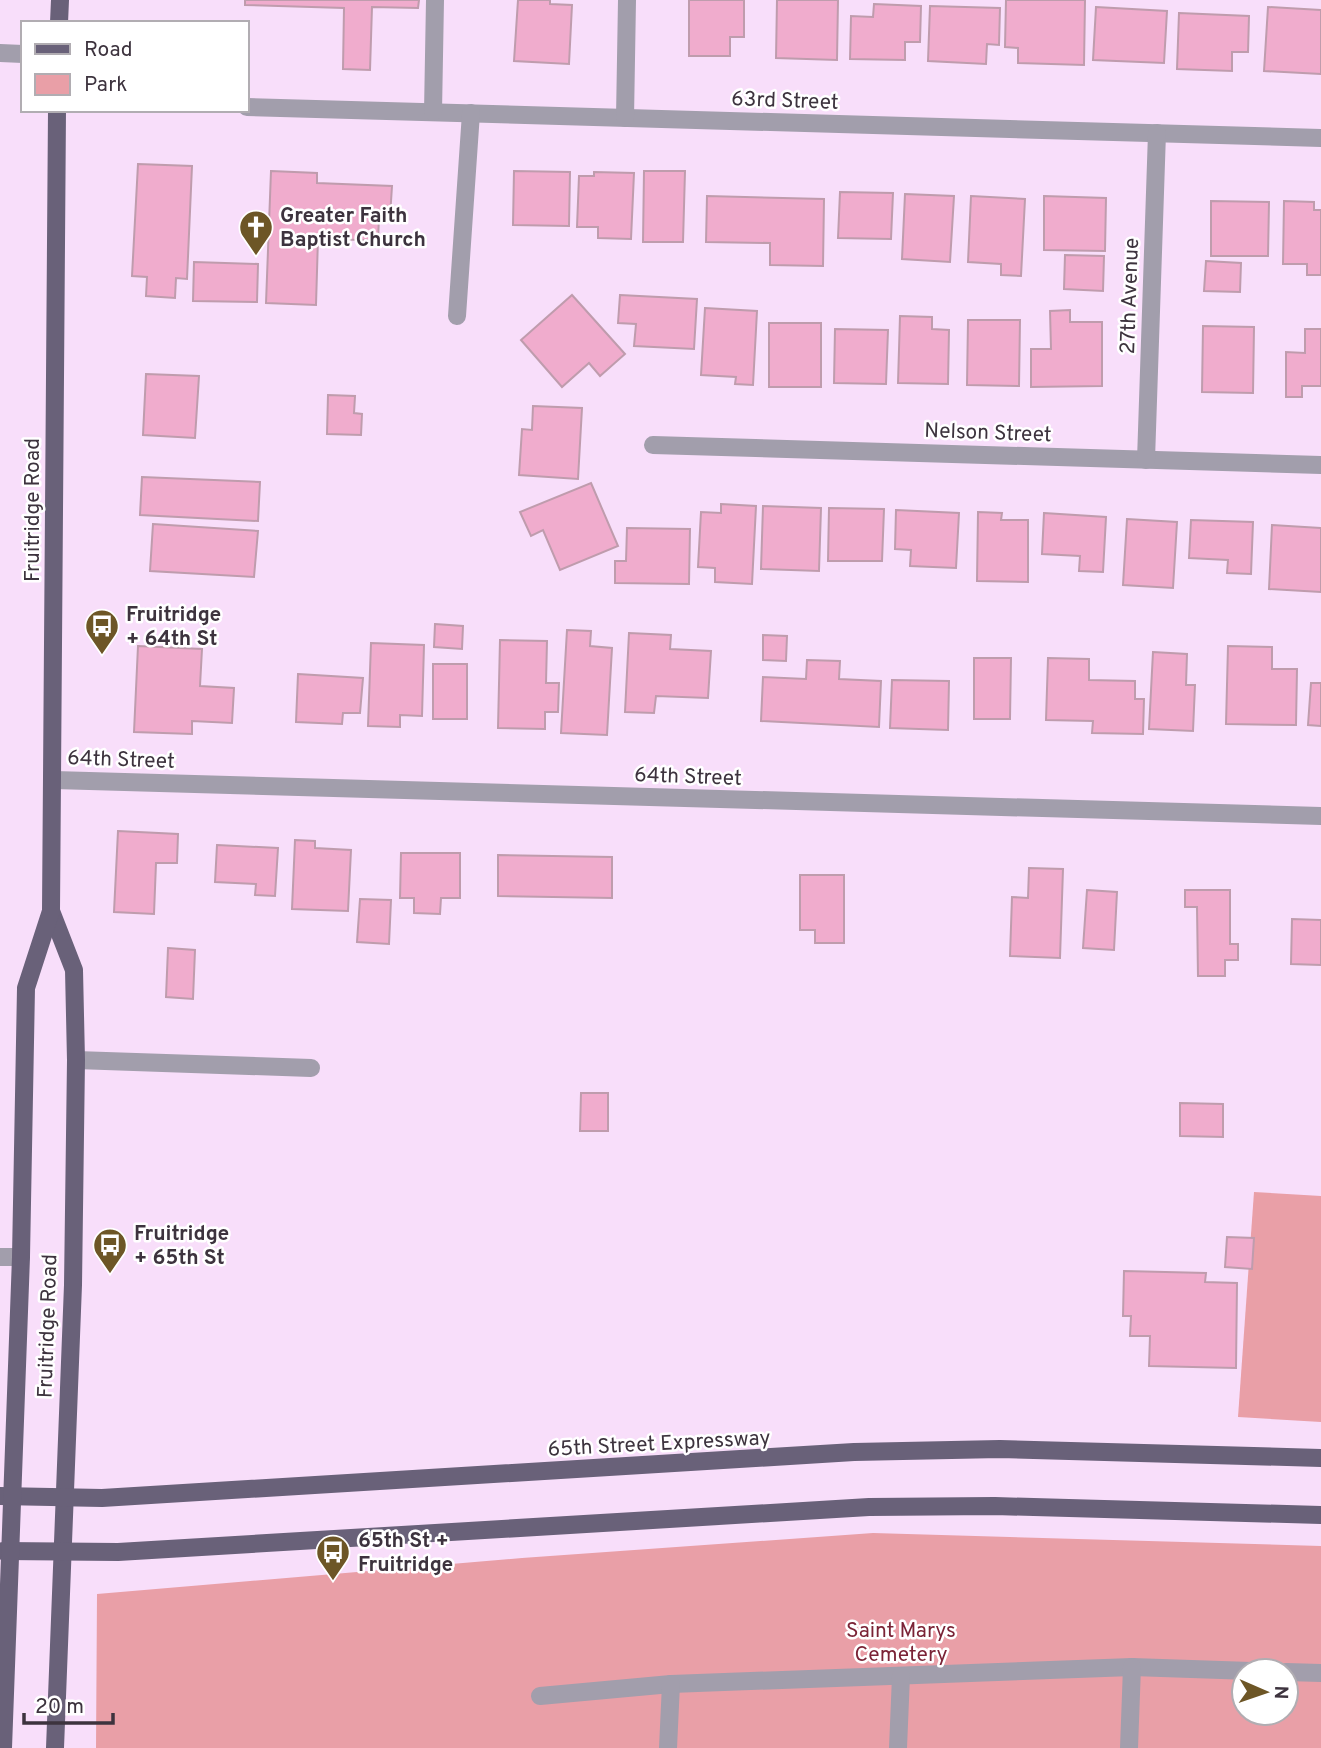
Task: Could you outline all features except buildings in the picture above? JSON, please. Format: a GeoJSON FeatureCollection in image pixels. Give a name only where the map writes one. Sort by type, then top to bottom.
{"type":"FeatureCollection","features":[{"type":"Feature","properties":{"kind":"main road"},"geometry":{"type":"LineString","coordinates":[[59,21],[60,0]]}},
{"type":"Feature","properties":{"kind":"main road","name":"Fruitridge Road"},"geometry":{"type":"LineString","coordinates":[[3,1748],[7,1496],[21,1257],[26,988],[51,911],[57,112]]}},
{"type":"Feature","properties":{"kind":"main road","name":"Fruitridge Road"},"geometry":{"type":"LineString","coordinates":[[51,911],[74,970],[76,1060],[73,1285],[55,1748]]}},
{"type":"Feature","properties":{"kind":"main road","name":"65th Street Expressway"},"geometry":{"type":"LineString","coordinates":[[7,1496],[219,1492],[854,1452],[1000,1449],[1321,1458]]}},
{"type":"Feature","properties":{"kind":"main road"},"geometry":{"type":"LineString","coordinates":[[6,1551],[118,1552],[869,1507],[995,1506],[1321,1515]]}},
{"type":"Feature","properties":{"kind":"street"},"geometry":{"type":"LineString","coordinates":[[433,112],[435,0]]}},
{"type":"Feature","properties":{"kind":"street"},"geometry":{"type":"LineString","coordinates":[[625,118],[626,0]]}},
{"type":"Feature","properties":{"kind":"street"},"geometry":{"type":"LineString","coordinates":[[0,53],[21,54]]}},
{"type":"Feature","properties":{"kind":"street","name":"63rd Street"},"geometry":{"type":"LineString","coordinates":[[248,107],[1321,138]]}},
{"type":"Feature","properties":{"kind":"street"},"geometry":{"type":"LineString","coordinates":[[457,316],[471,113]]}},
{"type":"Feature","properties":{"kind":"street","name":"27th Avenue"},"geometry":{"type":"LineString","coordinates":[[1146,460],[1157,133]]}},
{"type":"Feature","properties":{"kind":"street","name":"Nelson Street"},"geometry":{"type":"LineString","coordinates":[[653,445],[1321,465]]}},
{"type":"Feature","properties":{"kind":"street","name":"64th Street"},"geometry":{"type":"LineString","coordinates":[[54,780],[1321,816]]}},
{"type":"Feature","properties":{"kind":"street"},"geometry":{"type":"LineString","coordinates":[[76,1060],[311,1068]]}},
{"type":"Feature","properties":{"kind":"street"},"geometry":{"type":"LineString","coordinates":[[0,1256],[21,1257]]}},
{"type":"Feature","properties":{"kind":"street"},"geometry":{"type":"LineString","coordinates":[[1129,1748],[1132,1667]]}},
{"type":"Feature","properties":{"kind":"street"},"geometry":{"type":"LineString","coordinates":[[540,1696],[671,1684],[1132,1667],[1230,1670]]}},
{"type":"Feature","properties":{"kind":"street"},"geometry":{"type":"LineString","coordinates":[[1300,1673],[1321,1674]]}},
{"type":"Feature","properties":{"kind":"street"},"geometry":{"type":"LineString","coordinates":[[898,1748],[901,1676]]}},
{"type":"Feature","properties":{"kind":"street"},"geometry":{"type":"LineString","coordinates":[[668,1748],[671,1684]]}},
{"type":"Feature","properties":{"kind":"green space"},"geometry":{"type":"Polygon","coordinates":[[[1254,1192],[1321,1196],[1321,1422],[1238,1417],[1254,1192]]]}},
{"type":"Feature","properties":{"kind":"green space","name":"Saint Marys Cemetery"},"geometry":{"type":"Polygon","coordinates":[[[873,1533],[1321,1546],[1321,1748],[96,1748],[97,1594],[522,1558],[873,1533]]]}},
{"type":"Feature","properties":{"kind":"place","name":"Greater Faith Baptist Church"},"geometry":{"type":"Point","coordinates":[256,257]}},
{"type":"Feature","properties":{"kind":"place","name":"Fruitridge + 64th St"},"geometry":{"type":"Point","coordinates":[102,656]}},
{"type":"Feature","properties":{"kind":"place","name":"Fruitridge + 65th St"},"geometry":{"type":"Point","coordinates":[110,1275]}},
{"type":"Feature","properties":{"kind":"place","name":"65th St + Fruitridge"},"geometry":{"type":"Point","coordinates":[333,1582]}}]}
